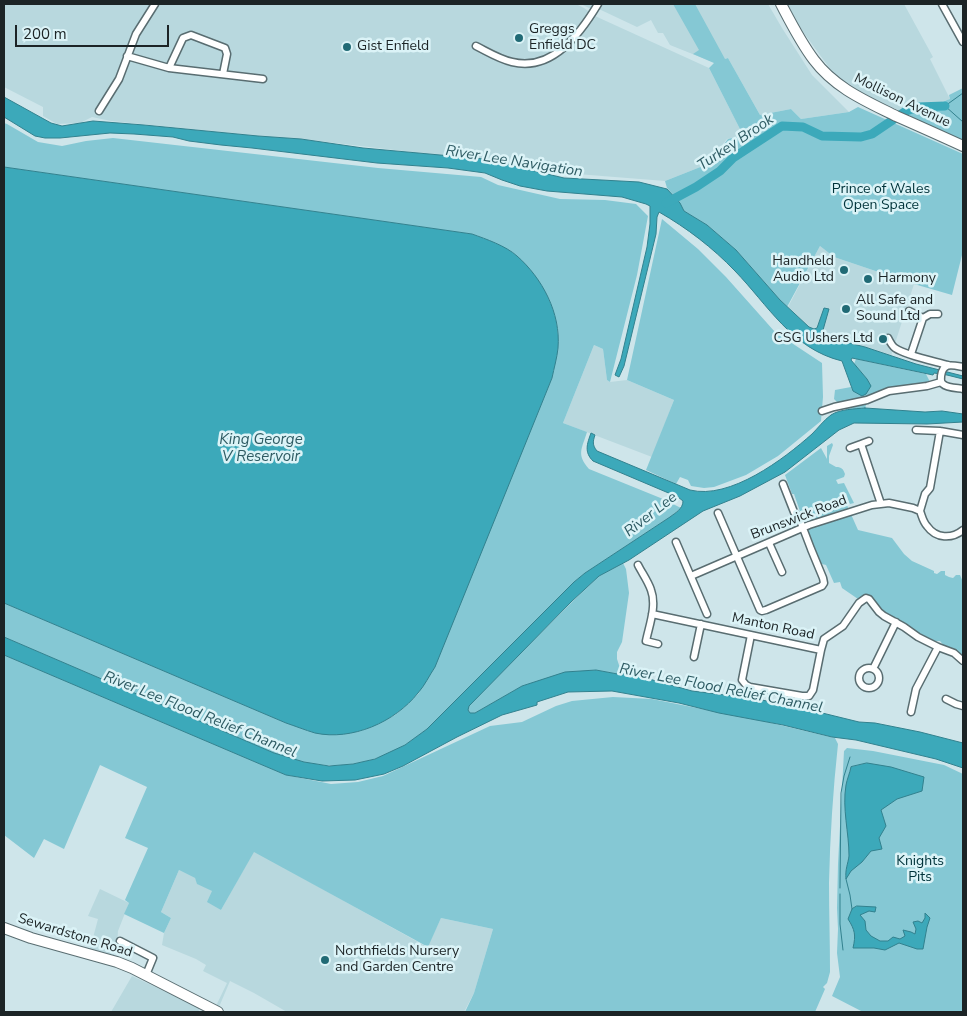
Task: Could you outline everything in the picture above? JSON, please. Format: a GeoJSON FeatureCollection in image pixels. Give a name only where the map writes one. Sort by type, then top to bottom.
{"type":"FeatureCollection","features":[{"type":"Feature","properties":{"kind":"main road","name":"Mollison Avenue"},"geometry":{"type":"LineString","coordinates":[[781,4],[809,52],[822,70],[850,93],[963,146]]}},
{"type":"Feature","properties":{"kind":"main road","name":"Sewardstone Road"},"geometry":{"type":"LineString","coordinates":[[4,928],[117,962],[218,1012]]}},
{"type":"Feature","properties":{"kind":"street"},"geometry":{"type":"LineString","coordinates":[[99,111],[118,79],[136,34],[155,4]]}},
{"type":"Feature","properties":{"kind":"street"},"geometry":{"type":"LineString","coordinates":[[476,46],[511,62],[528,63],[540,61],[564,48],[598,4]]}},
{"type":"Feature","properties":{"kind":"street"},"geometry":{"type":"LineString","coordinates":[[942,4],[963,42]]}},
{"type":"Feature","properties":{"kind":"street"},"geometry":{"type":"LineString","coordinates":[[169,68],[183,38],[191,35],[225,48],[227,54],[223,74]]}},
{"type":"Feature","properties":{"kind":"street"},"geometry":{"type":"LineString","coordinates":[[127,56],[169,68],[263,79]]}},
{"type":"Feature","properties":{"kind":"street"},"geometry":{"type":"LineString","coordinates":[[909,311],[923,318]]}},
{"type":"Feature","properties":{"kind":"street"},"geometry":{"type":"LineString","coordinates":[[911,354],[923,318],[930,314],[938,314]]}},
{"type":"Feature","properties":{"kind":"street"},"geometry":{"type":"LineString","coordinates":[[888,338],[894,347],[915,356],[943,373]]}},
{"type":"Feature","properties":{"kind":"street"},"geometry":{"type":"LineString","coordinates":[[822,411],[867,400],[889,391],[927,386],[943,373],[963,367]]}},
{"type":"Feature","properties":{"kind":"street"},"geometry":{"type":"LineString","coordinates":[[943,373],[944,385],[963,389]]}},
{"type":"Feature","properties":{"kind":"street"},"geometry":{"type":"LineString","coordinates":[[916,430],[940,431],[963,435]]}},
{"type":"Feature","properties":{"kind":"street"},"geometry":{"type":"LineString","coordinates":[[940,431],[930,488],[925,494],[920,511],[926,526],[937,535],[952,536],[963,530]]}},
{"type":"Feature","properties":{"kind":"street"},"geometry":{"type":"LineString","coordinates":[[850,448],[869,441]]}},
{"type":"Feature","properties":{"kind":"street"},"geometry":{"type":"LineString","coordinates":[[861,444],[881,504]]}},
{"type":"Feature","properties":{"kind":"street"},"geometry":{"type":"LineString","coordinates":[[718,513],[760,610],[775,606],[822,586],[824,583],[823,578],[783,484]]}},
{"type":"Feature","properties":{"kind":"street","name":"Brunswick Road"},"geometry":{"type":"LineString","coordinates":[[691,576],[803,528],[857,509],[889,503],[920,511]]}},
{"type":"Feature","properties":{"kind":"street"},"geometry":{"type":"LineString","coordinates":[[676,542],[707,614]]}},
{"type":"Feature","properties":{"kind":"street"},"geometry":{"type":"LineString","coordinates":[[769,543],[782,572]]}},
{"type":"Feature","properties":{"kind":"street"},"geometry":{"type":"LineString","coordinates":[[638,565],[651,590],[653,599],[646,641],[658,644]]}},
{"type":"Feature","properties":{"kind":"street","name":"Manton Road"},"geometry":{"type":"LineString","coordinates":[[652,614],[821,650],[824,639],[843,626],[859,603],[866,598],[872,602],[879,612],[904,626],[918,637],[954,653],[963,661]]}},
{"type":"Feature","properties":{"kind":"street"},"geometry":{"type":"LineString","coordinates":[[873,669],[896,622]]}},
{"type":"Feature","properties":{"kind":"street"},"geometry":{"type":"LineString","coordinates":[[694,657],[701,624]]}},
{"type":"Feature","properties":{"kind":"street"},"geometry":{"type":"LineString","coordinates":[[751,635],[742,680],[750,687],[809,696],[813,690],[821,650]]}},
{"type":"Feature","properties":{"kind":"street"},"geometry":{"type":"LineString","coordinates":[[911,712],[916,689],[938,647]]}},
{"type":"Feature","properties":{"kind":"street"},"geometry":{"type":"LineString","coordinates":[[864,669],[873,669],[878,673],[878,682],[874,687],[863,690],[859,680],[860,674],[864,669]]}},
{"type":"Feature","properties":{"kind":"street"},"geometry":{"type":"LineString","coordinates":[[946,699],[963,706]]}},
{"type":"Feature","properties":{"kind":"street"},"geometry":{"type":"LineString","coordinates":[[120,941],[154,958],[146,975]]}},
{"type":"Feature","properties":{"kind":"shaded area"},"geometry":{"type":"Polygon","coordinates":[[[4,4],[576,4],[595,16],[709,68],[743,135],[727,139],[708,164],[665,181],[552,172],[403,151],[301,139],[111,121],[92,117],[80,123],[57,124],[43,116],[43,107],[4,87],[4,4]]]}},
{"type":"Feature","properties":{"kind":"shaded area"},"geometry":{"type":"Polygon","coordinates":[[[581,4],[768,4],[812,75],[849,112],[801,119],[791,109],[760,115],[728,58],[715,63],[670,45],[663,33],[658,33],[651,20],[637,27],[601,10],[591,9],[581,4]]]}},
{"type":"Feature","properties":{"kind":"shaded area"},"geometry":{"type":"Polygon","coordinates":[[[784,4],[904,4],[933,57],[930,59],[950,99],[939,103],[907,107],[900,111],[864,95],[836,77],[784,4]]]}},
{"type":"Feature","properties":{"kind":"shaded area"},"geometry":{"type":"Polygon","coordinates":[[[820,246],[834,257],[914,284],[891,356],[825,337],[809,327],[788,307],[820,246]]]}},
{"type":"Feature","properties":{"kind":"shaded area"},"geometry":{"type":"Polygon","coordinates":[[[594,345],[603,349],[607,380],[610,382],[627,380],[674,400],[652,457],[563,423],[594,345]]]}},
{"type":"Feature","properties":{"kind":"shaded area"},"geometry":{"type":"Polygon","coordinates":[[[254,851],[427,947],[441,918],[493,929],[474,993],[464,1012],[287,1012],[230,981],[219,1007],[216,1006],[227,983],[203,971],[206,965],[196,959],[162,945],[164,933],[171,918],[161,912],[179,870],[195,878],[198,884],[213,891],[221,910],[254,851]]]}},
{"type":"Feature","properties":{"kind":"shaded area"},"geometry":{"type":"Polygon","coordinates":[[[100,889],[129,903],[118,931],[114,955],[90,949],[98,919],[88,916],[100,889]]]}},
{"type":"Feature","properties":{"kind":"shaded area"},"geometry":{"type":"Polygon","coordinates":[[[132,976],[200,1008],[198,1012],[111,1012],[132,976]]]}},
{"type":"Feature","properties":{"kind":"green space","name":"Prince of Wales Open Space"},"geometry":{"type":"Polygon","coordinates":[[[673,4],[695,4],[725,59],[728,58],[760,115],[791,109],[801,119],[849,112],[858,107],[963,154],[963,244],[952,295],[834,257],[820,246],[787,307],[736,250],[707,225],[684,211],[680,203],[667,188],[665,181],[708,164],[728,139],[743,135],[709,68],[714,63],[693,54],[699,50],[673,4]]]}},
{"type":"Feature","properties":{"kind":"green space"},"geometry":{"type":"Polygon","coordinates":[[[963,88],[963,142],[900,111],[914,106],[939,104],[950,99],[949,95],[963,88]]]}},
{"type":"Feature","properties":{"kind":"green space"},"geometry":{"type":"Polygon","coordinates":[[[4,123],[38,142],[62,146],[113,138],[378,168],[481,177],[498,185],[560,199],[605,200],[636,204],[648,216],[637,275],[610,382],[607,380],[603,349],[594,345],[563,423],[587,432],[581,455],[589,469],[681,508],[574,582],[427,729],[393,751],[356,763],[343,765],[317,764],[274,753],[4,637],[4,603],[286,723],[316,733],[361,731],[395,715],[419,693],[552,378],[558,347],[558,330],[549,299],[516,255],[483,238],[472,234],[4,167],[4,123]]]}},
{"type":"Feature","properties":{"kind":"green space"},"geometry":{"type":"Polygon","coordinates":[[[662,219],[698,249],[726,277],[775,332],[822,363],[823,397],[821,421],[778,456],[746,475],[714,487],[691,486],[688,480],[680,477],[676,484],[646,470],[674,400],[627,380],[662,219]]]}},
{"type":"Feature","properties":{"kind":"green space"},"geometry":{"type":"Polygon","coordinates":[[[856,359],[926,374],[930,382],[869,397],[865,408],[845,411],[847,404],[838,403],[834,399],[835,390],[851,387],[853,391],[867,379],[854,364],[856,359]]]}},
{"type":"Feature","properties":{"kind":"green space"},"geometry":{"type":"Polygon","coordinates":[[[832,443],[829,463],[841,468],[845,474],[844,477],[836,480],[838,484],[844,483],[854,503],[850,504],[846,493],[842,494],[858,530],[892,538],[912,561],[934,571],[934,573],[937,574],[945,571],[945,575],[953,578],[956,575],[960,575],[963,582],[963,657],[955,650],[945,647],[940,641],[932,641],[918,634],[882,611],[866,596],[858,599],[842,588],[840,582],[834,583],[826,565],[818,563],[794,494],[792,494],[785,475],[821,448],[827,459],[827,446],[832,443]]]}},
{"type":"Feature","properties":{"kind":"green space"},"geometry":{"type":"Polygon","coordinates":[[[623,563],[626,569],[629,593],[622,642],[617,652],[617,659],[619,665],[624,670],[623,675],[596,670],[522,686],[475,713],[470,713],[468,706],[572,602],[599,576],[623,563]]]}},
{"type":"Feature","properties":{"kind":"green space"},"geometry":{"type":"Polygon","coordinates":[[[4,655],[286,775],[331,784],[358,782],[383,776],[490,726],[522,722],[556,706],[572,701],[613,697],[652,699],[835,738],[838,744],[829,865],[830,972],[827,983],[823,987],[825,989],[815,1012],[465,1012],[474,993],[493,929],[441,918],[428,947],[254,852],[221,910],[207,902],[212,891],[197,884],[195,878],[179,870],[161,912],[171,918],[164,933],[124,914],[129,903],[125,900],[148,848],[125,838],[147,787],[100,765],[64,849],[44,839],[34,858],[4,835],[4,655]]]}},
{"type":"Feature","properties":{"kind":"green space","name":"Knights Pits"},"geometry":{"type":"Polygon","coordinates":[[[847,748],[873,751],[944,765],[963,774],[963,1012],[863,1012],[832,996],[840,977],[837,953],[838,864],[844,751],[847,748]]]}},
{"type":"Feature","properties":{"kind":"water"},"geometry":{"type":"Polygon","coordinates":[[[4,97],[51,123],[62,126],[93,121],[301,139],[363,148],[484,159],[564,178],[639,182],[667,189],[680,203],[684,211],[707,225],[736,250],[780,300],[809,327],[817,328],[824,308],[829,309],[823,330],[825,337],[963,376],[963,379],[934,373],[933,375],[852,358],[851,360],[871,386],[866,394],[862,396],[853,391],[842,361],[824,355],[809,347],[795,336],[718,254],[690,232],[659,212],[656,234],[624,366],[619,377],[615,375],[621,359],[647,247],[650,206],[646,204],[622,197],[547,191],[520,186],[485,173],[221,145],[173,137],[110,133],[45,138],[35,136],[4,117],[4,97]]]}},
{"type":"Feature","properties":{"kind":"water","name":"King George V Reservoir"},"geometry":{"type":"Polygon","coordinates":[[[4,167],[472,234],[496,243],[512,252],[526,265],[542,286],[553,309],[558,335],[558,348],[552,378],[435,667],[418,693],[397,713],[385,721],[358,732],[329,735],[315,733],[286,723],[4,603],[4,167]]]}},
{"type":"Feature","properties":{"kind":"water"},"geometry":{"type":"Polygon","coordinates":[[[865,408],[925,412],[942,411],[963,414],[963,422],[927,424],[854,423],[839,430],[785,472],[740,496],[703,511],[629,560],[599,576],[469,706],[468,710],[470,713],[475,713],[522,686],[565,672],[596,670],[623,675],[624,670],[692,691],[757,699],[859,722],[875,723],[920,732],[963,743],[963,768],[936,759],[856,740],[832,737],[679,703],[612,691],[568,692],[537,702],[537,705],[502,715],[384,774],[355,780],[322,781],[286,775],[4,655],[4,637],[274,753],[304,762],[329,766],[353,764],[375,759],[405,745],[427,729],[574,582],[670,517],[682,506],[683,501],[678,497],[593,461],[587,451],[591,433],[595,435],[593,443],[597,451],[690,490],[706,491],[722,489],[756,475],[787,455],[831,415],[865,408]]]}},
{"type":"Feature","properties":{"kind":"water"},"geometry":{"type":"Polygon","coordinates":[[[867,763],[891,767],[924,777],[922,791],[897,799],[881,810],[886,826],[879,838],[882,849],[871,851],[851,871],[846,879],[849,847],[845,803],[846,785],[851,767],[867,763]]]}},
{"type":"Feature","properties":{"kind":"water"},"geometry":{"type":"Polygon","coordinates":[[[857,906],[876,907],[875,912],[869,911],[860,915],[865,921],[866,930],[871,936],[880,941],[888,941],[893,937],[900,939],[905,936],[903,930],[915,934],[916,929],[913,922],[918,921],[922,923],[925,913],[930,918],[923,949],[899,943],[885,950],[853,948],[854,933],[848,919],[852,909],[857,906]]]}},
{"type":"Feature","properties":{"kind":"waterway","name":"Turkey Brook"},"geometry":{"type":"LineString","coordinates":[[963,93],[945,106],[963,122]]}},
{"type":"Feature","properties":{"kind":"waterway","name":"Turkey Brook"},"geometry":{"type":"LineString","coordinates":[[666,203],[696,187],[720,171],[733,158],[782,126],[803,127],[822,136],[861,137],[872,134],[906,111],[918,107],[945,106]]}},
{"type":"Feature","properties":{"kind":"waterway"},"geometry":{"type":"LineString","coordinates":[[840,888],[841,793],[850,757]]}},
{"type":"Feature","properties":{"kind":"waterway"},"geometry":{"type":"LineString","coordinates":[[846,879],[852,909]]}},
{"type":"Feature","properties":{"kind":"waterway"},"geometry":{"type":"LineString","coordinates":[[840,894],[840,924],[843,950]]}},
{"type":"Feature","properties":{"kind":"place","name":"Greggs Enfield DC"},"geometry":{"type":"Point","coordinates":[519,38]}},
{"type":"Feature","properties":{"kind":"place","name":"Gist Enfield"},"geometry":{"type":"Point","coordinates":[347,47]}},
{"type":"Feature","properties":{"kind":"place","name":"Handheld Audio Ltd"},"geometry":{"type":"Point","coordinates":[844,270]}},
{"type":"Feature","properties":{"kind":"place","name":"Harmony"},"geometry":{"type":"Point","coordinates":[868,279]}},
{"type":"Feature","properties":{"kind":"place","name":"All Safe and Sound Ltd"},"geometry":{"type":"Point","coordinates":[846,309]}},
{"type":"Feature","properties":{"kind":"place","name":"CSG Ushers Ltd"},"geometry":{"type":"Point","coordinates":[883,339]}},
{"type":"Feature","properties":{"kind":"place","name":"Northfields Nursery and Garden Centre"},"geometry":{"type":"Point","coordinates":[325,960]}},
{"type":"Feature","properties":{"kind":"water label","name":"River Lee Navigation"},"geometry":{"type":"Point","coordinates":[514,162]}},
{"type":"Feature","properties":{"kind":"water label","name":"River Lee"},"geometry":{"type":"Point","coordinates":[651,515]}},
{"type":"Feature","properties":{"kind":"water label","name":"River Lee Flood Relief Channel"},"geometry":{"type":"Point","coordinates":[721,689]}},
{"type":"Feature","properties":{"kind":"water label","name":"River Lee Flood Relief Channel"},"geometry":{"type":"Point","coordinates":[200,715]}}]}
